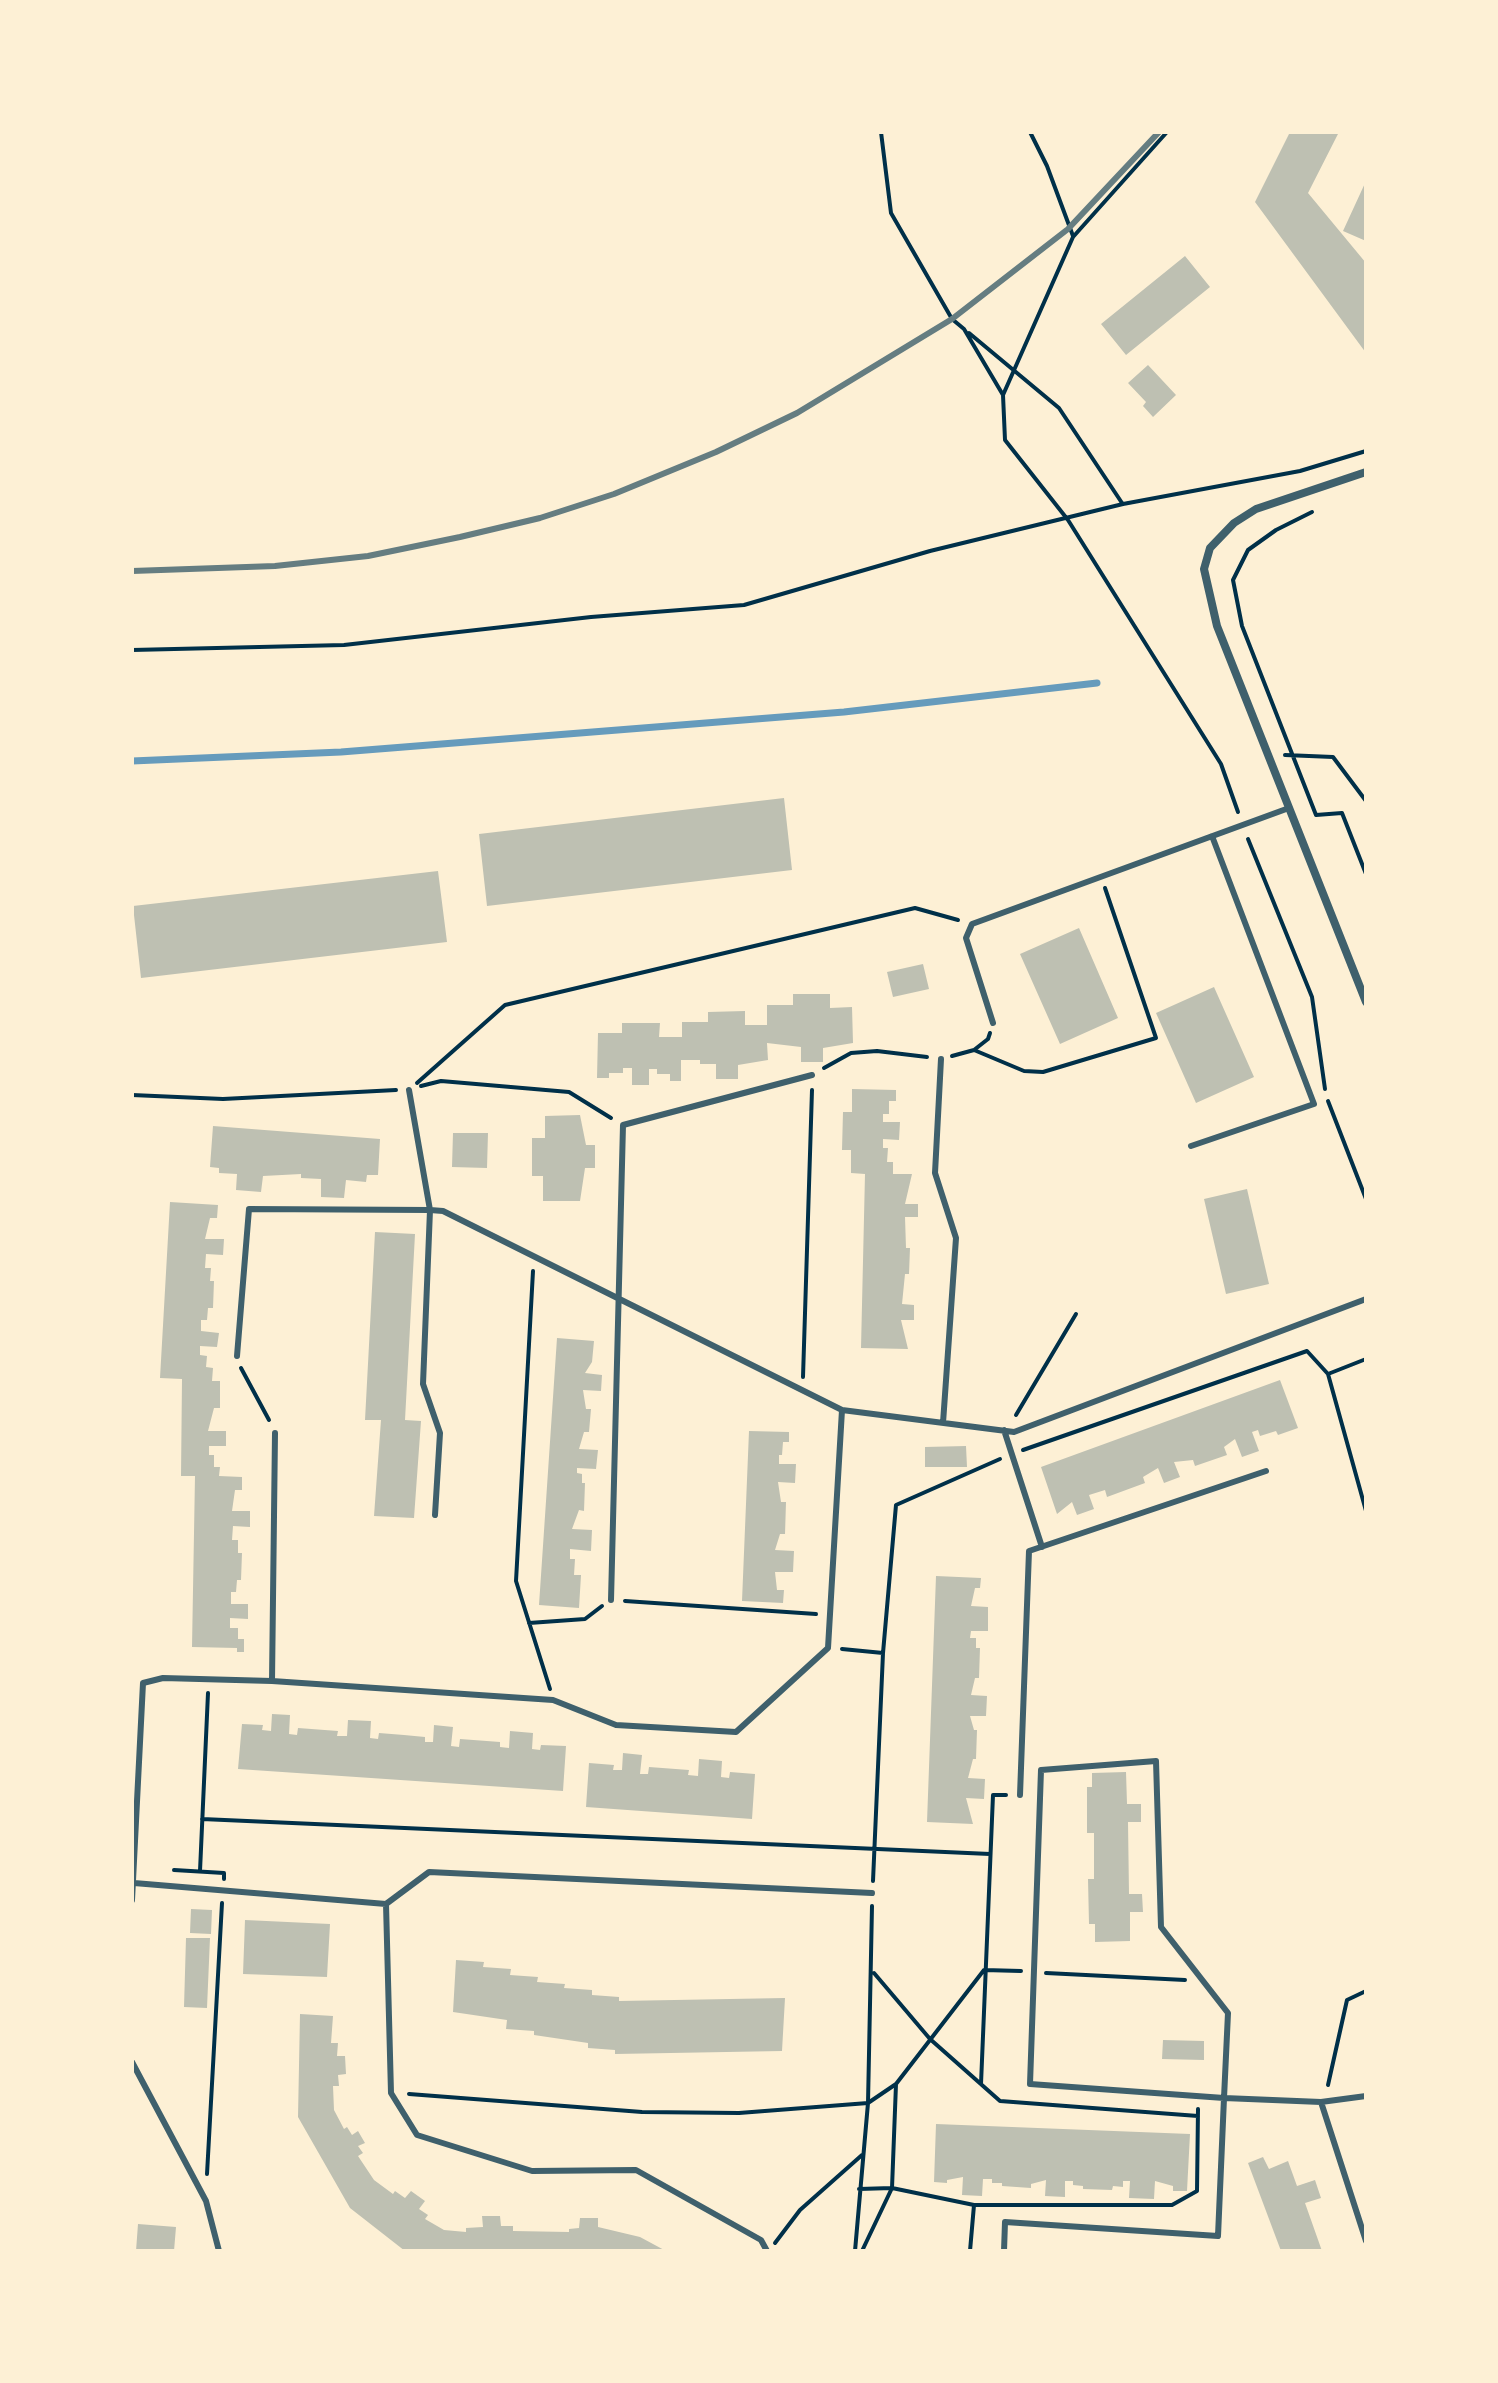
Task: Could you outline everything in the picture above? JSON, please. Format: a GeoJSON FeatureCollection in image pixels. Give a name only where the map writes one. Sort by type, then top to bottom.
{"type":"FeatureCollection","features":[{"type":"Feature","properties":{"kind":"street"},"geometry":{"type":"LineString","coordinates":[[1366,472],[1256,509],[1218,535],[1205,557],[1205,579],[1217,626],[1366,1002]]}},
{"type":"Feature","properties":{"kind":"lane"},"geometry":{"type":"LineString","coordinates":[[993,1023],[966,938],[972,924],[1289,808]]}},
{"type":"Feature","properties":{"kind":"lane"},"geometry":{"type":"LineString","coordinates":[[1191,1146],[1314,1104],[1212,836]]}},
{"type":"Feature","properties":{"kind":"lane"},"geometry":{"type":"LineString","coordinates":[[941,1059],[935,1173],[956,1238],[943,1423]]}},
{"type":"Feature","properties":{"kind":"lane"},"geometry":{"type":"LineString","coordinates":[[611,1600],[622,1300],[623,1125],[812,1075]]}},
{"type":"Feature","properties":{"kind":"lane"},"geometry":{"type":"LineString","coordinates":[[409,1090],[430,1210],[423,1384],[440,1433],[435,1515]]}},
{"type":"Feature","properties":{"kind":"lane"},"geometry":{"type":"LineString","coordinates":[[237,1359],[249,1209],[443,1211],[842,1410],[1014,1432],[1366,1299]]}},
{"type":"Feature","properties":{"kind":"lane"},"geometry":{"type":"LineString","coordinates":[[132,1900],[143,1683],[163,1678],[272,1681],[553,1700],[616,1725],[736,1732],[828,1648],[842,1410]]}},
{"type":"Feature","properties":{"kind":"lane"},"geometry":{"type":"LineString","coordinates":[[1004,1430],[1042,1547]]}},
{"type":"Feature","properties":{"kind":"lane"},"geometry":{"type":"LineString","coordinates":[[272,1681],[275,1433]]}},
{"type":"Feature","properties":{"kind":"lane"},"geometry":{"type":"LineString","coordinates":[[1020,1795],[1029,1551],[1266,1471]]}},
{"type":"Feature","properties":{"kind":"lane"},"geometry":{"type":"LineString","coordinates":[[1004,2251],[1005,2222],[1218,2236],[1224,2098],[1228,2013],[1161,1927],[1156,1761],[1041,1770],[1030,2084],[1224,2098],[1321,2102],[1366,2096]]}},
{"type":"Feature","properties":{"kind":"lane"},"geometry":{"type":"LineString","coordinates":[[134,1883],[386,1904],[429,1872],[872,1893]]}},
{"type":"Feature","properties":{"kind":"lane"},"geometry":{"type":"LineString","coordinates":[[386,1904],[391,2093],[417,2135],[532,2171],[636,2170],[761,2240],[768,2251]]}},
{"type":"Feature","properties":{"kind":"lane"},"geometry":{"type":"LineString","coordinates":[[132,2062],[206,2201],[219,2251]]}},
{"type":"Feature","properties":{"kind":"lane"},"geometry":{"type":"LineString","coordinates":[[1321,2102],[1366,2241]]}},
{"type":"Feature","properties":{"kind":"path"},"geometry":{"type":"LineString","coordinates":[[881,132],[891,213],[952,319],[1059,408],[1123,504]]}},
{"type":"Feature","properties":{"kind":"path"},"geometry":{"type":"LineString","coordinates":[[1030,132],[1047,166],[1073,237]]}},
{"type":"Feature","properties":{"kind":"path"},"geometry":{"type":"LineString","coordinates":[[1003,395],[1073,237],[1167,132]]}},
{"type":"Feature","properties":{"kind":"path"},"geometry":{"type":"LineString","coordinates":[[964,329],[1003,395],[1005,440],[1068,520],[1221,764],[1312,997],[1326,1095],[1366,1199]]}},
{"type":"Feature","properties":{"kind":"path"},"geometry":{"type":"LineString","coordinates":[[132,650],[344,645],[591,617],[744,605],[930,551],[1068,520],[1123,504],[1300,471],[1366,451]]}},
{"type":"Feature","properties":{"kind":"path"},"geometry":{"type":"LineString","coordinates":[[1312,512],[1276,530],[1248,550],[1233,580],[1242,626],[1316,815],[1342,813],[1366,874]]}},
{"type":"Feature","properties":{"kind":"path"},"geometry":{"type":"LineString","coordinates":[[1271,759],[1293,753],[1333,757],[1366,801]]}},
{"type":"Feature","properties":{"kind":"path"},"geometry":{"type":"LineString","coordinates":[[974,1050],[1024,1071],[1043,1072],[1156,1038],[1101,876]]}},
{"type":"Feature","properties":{"kind":"path"},"geometry":{"type":"LineString","coordinates":[[409,1090],[505,1005],[915,908],[972,924]]}},
{"type":"Feature","properties":{"kind":"path"},"geometry":{"type":"LineString","coordinates":[[803,1391],[812,1075],[851,1053],[877,1051],[941,1059],[974,1050],[988,1039],[993,1023]]}},
{"type":"Feature","properties":{"kind":"path"},"geometry":{"type":"LineString","coordinates":[[132,1095],[223,1099],[409,1090],[441,1081],[569,1092],[623,1125]]}},
{"type":"Feature","properties":{"kind":"path"},"geometry":{"type":"LineString","coordinates":[[534,1256],[516,1581],[553,1700]]}},
{"type":"Feature","properties":{"kind":"path"},"geometry":{"type":"LineString","coordinates":[[1004,1430],[1027,1399],[1076,1314]]}},
{"type":"Feature","properties":{"kind":"path"},"geometry":{"type":"LineString","coordinates":[[855,2251],[868,2103],[872,1893],[883,1653],[896,1505],[1012,1455],[1307,1351],[1328,1374],[1366,1511]]}},
{"type":"Feature","properties":{"kind":"path"},"geometry":{"type":"LineString","coordinates":[[237,1359],[275,1433]]}},
{"type":"Feature","properties":{"kind":"path"},"geometry":{"type":"LineString","coordinates":[[1328,1374],[1366,1359]]}},
{"type":"Feature","properties":{"kind":"path"},"geometry":{"type":"LineString","coordinates":[[529,1623],[585,1619],[611,1600],[830,1615]]}},
{"type":"Feature","properties":{"kind":"path"},"geometry":{"type":"LineString","coordinates":[[828,1648],[883,1653]]}},
{"type":"Feature","properties":{"kind":"path"},"geometry":{"type":"LineString","coordinates":[[200,1871],[209,1679]]}},
{"type":"Feature","properties":{"kind":"path"},"geometry":{"type":"LineString","coordinates":[[981,2084],[993,1795],[1020,1795]]}},
{"type":"Feature","properties":{"kind":"path"},"geometry":{"type":"LineString","coordinates":[[202,1819],[990,1854]]}},
{"type":"Feature","properties":{"kind":"path"},"geometry":{"type":"LineString","coordinates":[[135,1868],[224,1873],[206,2201]]}},
{"type":"Feature","properties":{"kind":"path"},"geometry":{"type":"LineString","coordinates":[[984,1970],[1204,1981]]}},
{"type":"Feature","properties":{"kind":"path"},"geometry":{"type":"LineString","coordinates":[[391,2093],[642,2112],[739,2113],[868,2103],[896,2084],[984,1970]]}},
{"type":"Feature","properties":{"kind":"path"},"geometry":{"type":"LineString","coordinates":[[1328,2085],[1347,2000],[1366,1991]]}},
{"type":"Feature","properties":{"kind":"path"},"geometry":{"type":"LineString","coordinates":[[862,2251],[892,2188],[896,2084]]}},
{"type":"Feature","properties":{"kind":"path"},"geometry":{"type":"LineString","coordinates":[[1313,2086],[1344,2084]]}},
{"type":"Feature","properties":{"kind":"path"},"geometry":{"type":"LineString","coordinates":[[859,2189],[892,2188],[974,2205],[1172,2205],[1197,2191],[1198,2095]]}},
{"type":"Feature","properties":{"kind":"path"},"geometry":{"type":"LineString","coordinates":[[768,2251],[800,2210],[862,2155]]}},
{"type":"Feature","properties":{"kind":"path"},"geometry":{"type":"LineString","coordinates":[[970,2251],[974,2205]]}},
{"type":"Feature","properties":{"kind":"building"},"geometry":{"type":"Polygon","coordinates":[[[1290,132],[1339,132],[1308,193],[1366,263],[1366,353],[1255,202],[1290,132]]]}},
{"type":"Feature","properties":{"kind":"building"},"geometry":{"type":"Polygon","coordinates":[[[1366,181],[1366,241],[1343,231],[1366,181]]]}},
{"type":"Feature","properties":{"kind":"building"},"geometry":{"type":"Polygon","coordinates":[[[1185,256],[1210,287],[1126,355],[1101,324],[1185,256]]]}},
{"type":"Feature","properties":{"kind":"building"},"geometry":{"type":"Polygon","coordinates":[[[1148,365],[1176,395],[1153,417],[1143,406],[1146,402],[1128,383],[1148,365]]]}},
{"type":"Feature","properties":{"kind":"building"},"geometry":{"type":"Polygon","coordinates":[[[784,798],[792,870],[487,906],[479,834],[784,798]]]}},
{"type":"Feature","properties":{"kind":"building"},"geometry":{"type":"Polygon","coordinates":[[[438,871],[447,942],[141,978],[133,906],[438,871]]]}},
{"type":"Feature","properties":{"kind":"building"},"geometry":{"type":"Polygon","coordinates":[[[1079,928],[1118,1018],[1060,1044],[1020,954],[1079,928]]]}},
{"type":"Feature","properties":{"kind":"building"},"geometry":{"type":"Polygon","coordinates":[[[923,964],[929,989],[893,997],[887,972],[923,964]]]}},
{"type":"Feature","properties":{"kind":"building"},"geometry":{"type":"Polygon","coordinates":[[[1214,987],[1254,1077],[1196,1103],[1156,1013],[1214,987]]]}},
{"type":"Feature","properties":{"kind":"building"},"geometry":{"type":"Polygon","coordinates":[[[793,994],[830,994],[830,1008],[852,1007],[853,1043],[823,1048],[823,1062],[801,1062],[801,1047],[767,1043],[768,1060],[738,1065],[738,1079],[716,1079],[716,1064],[700,1064],[700,1060],[681,1060],[681,1081],[670,1081],[670,1074],[657,1074],[657,1069],[649,1069],[649,1085],[632,1085],[632,1068],[623,1068],[623,1073],[609,1073],[609,1078],[597,1078],[598,1033],[622,1033],[622,1023],[660,1023],[659,1037],[682,1037],[682,1022],[708,1022],[708,1012],[745,1011],[745,1025],[767,1025],[767,1005],[793,1005],[793,994]]]}},
{"type":"Feature","properties":{"kind":"building"},"geometry":{"type":"Polygon","coordinates":[[[852,1089],[896,1090],[896,1101],[889,1101],[889,1114],[883,1114],[883,1122],[900,1122],[899,1140],[883,1139],[883,1148],[888,1148],[887,1162],[893,1162],[893,1174],[912,1174],[905,1204],[918,1204],[918,1217],[905,1217],[906,1248],[910,1248],[909,1274],[905,1274],[902,1304],[914,1305],[914,1320],[901,1320],[908,1349],[861,1348],[865,1174],[851,1173],[851,1150],[842,1150],[843,1112],[852,1112],[852,1089]]]}},
{"type":"Feature","properties":{"kind":"building"},"geometry":{"type":"Polygon","coordinates":[[[580,1115],[586,1145],[595,1145],[595,1168],[585,1168],[580,1201],[543,1201],[543,1176],[532,1176],[532,1138],[545,1138],[545,1116],[580,1115]]]}},
{"type":"Feature","properties":{"kind":"building"},"geometry":{"type":"Polygon","coordinates":[[[213,1126],[380,1139],[378,1175],[367,1175],[366,1182],[346,1180],[344,1198],[321,1197],[321,1179],[301,1178],[301,1174],[263,1176],[261,1192],[236,1190],[237,1174],[219,1173],[219,1168],[210,1167],[213,1126]]]}},
{"type":"Feature","properties":{"kind":"building"},"geometry":{"type":"Polygon","coordinates":[[[453,1133],[488,1133],[487,1168],[452,1167],[453,1133]]]}},
{"type":"Feature","properties":{"kind":"building"},"geometry":{"type":"Polygon","coordinates":[[[1247,1189],[1269,1284],[1226,1294],[1204,1199],[1247,1189]]]}},
{"type":"Feature","properties":{"kind":"building"},"geometry":{"type":"Polygon","coordinates":[[[170,1202],[218,1205],[217,1218],[210,1218],[205,1239],[224,1239],[223,1255],[206,1254],[205,1268],[211,1268],[210,1281],[214,1281],[213,1308],[208,1308],[207,1320],[201,1320],[201,1331],[219,1333],[217,1347],[200,1346],[200,1355],[207,1356],[206,1367],[213,1368],[212,1381],[220,1381],[220,1408],[214,1408],[208,1431],[226,1431],[226,1446],[209,1446],[209,1455],[214,1455],[214,1467],[220,1467],[219,1476],[242,1477],[242,1490],[235,1490],[232,1511],[250,1511],[250,1527],[233,1526],[232,1540],[238,1540],[238,1553],[242,1553],[241,1580],[237,1580],[236,1592],[231,1592],[231,1604],[248,1604],[248,1619],[230,1618],[230,1628],[238,1628],[238,1639],[244,1639],[244,1652],[237,1652],[237,1648],[192,1647],[195,1476],[181,1476],[182,1379],[160,1378],[170,1202]]]}},
{"type":"Feature","properties":{"kind":"building"},"geometry":{"type":"Polygon","coordinates":[[[375,1232],[415,1234],[405,1420],[421,1421],[414,1518],[374,1516],[381,1420],[365,1420],[375,1232]]]}},
{"type":"Feature","properties":{"kind":"building"},"geometry":{"type":"Polygon","coordinates":[[[557,1338],[594,1341],[592,1362],[585,1373],[602,1375],[601,1391],[583,1390],[586,1409],[591,1409],[589,1432],[584,1432],[579,1449],[598,1450],[596,1469],[577,1468],[577,1473],[582,1474],[582,1483],[585,1483],[584,1511],[579,1510],[572,1529],[592,1530],[591,1551],[570,1549],[570,1559],[575,1559],[574,1575],[581,1575],[579,1608],[539,1605],[557,1338]]]}},
{"type":"Feature","properties":{"kind":"building"},"geometry":{"type":"Polygon","coordinates":[[[1280,1380],[1298,1428],[1278,1435],[1276,1431],[1260,1436],[1258,1430],[1252,1432],[1259,1451],[1242,1457],[1235,1439],[1224,1447],[1227,1455],[1195,1466],[1193,1460],[1174,1462],[1180,1477],[1164,1483],[1158,1468],[1143,1477],[1145,1483],[1107,1497],[1105,1490],[1089,1495],[1094,1509],[1077,1515],[1072,1502],[1057,1514],[1041,1467],[1280,1380]]]}},
{"type":"Feature","properties":{"kind":"building"},"geometry":{"type":"Polygon","coordinates":[[[749,1431],[789,1432],[789,1442],[783,1442],[779,1464],[796,1464],[795,1483],[778,1482],[781,1502],[786,1502],[785,1534],[780,1534],[775,1550],[794,1551],[793,1572],[775,1572],[777,1590],[784,1590],[783,1603],[742,1601],[749,1431]]]}},
{"type":"Feature","properties":{"kind":"building"},"geometry":{"type":"Polygon","coordinates":[[[966,1446],[967,1467],[925,1467],[925,1447],[966,1446]]]}},
{"type":"Feature","properties":{"kind":"building"},"geometry":{"type":"Polygon","coordinates":[[[936,1576],[981,1578],[980,1588],[975,1588],[971,1606],[988,1607],[988,1631],[971,1631],[970,1638],[976,1638],[976,1648],[980,1648],[979,1678],[975,1678],[971,1695],[987,1696],[986,1716],[970,1716],[974,1730],[977,1730],[976,1759],[973,1759],[968,1778],[985,1779],[984,1799],[966,1798],[973,1824],[927,1822],[936,1576]]]}},
{"type":"Feature","properties":{"kind":"building"},"geometry":{"type":"Polygon","coordinates":[[[272,1714],[290,1715],[289,1734],[297,1735],[298,1728],[338,1731],[337,1736],[347,1736],[348,1720],[371,1721],[370,1738],[378,1739],[379,1733],[425,1737],[425,1742],[433,1742],[434,1725],[453,1727],[451,1746],[459,1747],[460,1739],[500,1742],[500,1747],[509,1748],[510,1731],[533,1733],[532,1749],[540,1750],[541,1745],[566,1746],[563,1791],[238,1769],[242,1724],[263,1725],[262,1730],[271,1731],[272,1714]]]}},
{"type":"Feature","properties":{"kind":"building"},"geometry":{"type":"Polygon","coordinates":[[[623,1753],[642,1755],[640,1774],[648,1774],[649,1767],[689,1770],[688,1775],[698,1776],[699,1759],[722,1761],[721,1777],[729,1778],[730,1772],[755,1774],[752,1819],[586,1807],[589,1763],[614,1765],[613,1770],[622,1770],[623,1753]]]}},
{"type":"Feature","properties":{"kind":"building"},"geometry":{"type":"Polygon","coordinates":[[[1126,1772],[1127,1804],[1141,1804],[1141,1822],[1128,1822],[1129,1894],[1142,1894],[1143,1912],[1130,1912],[1130,1941],[1095,1942],[1095,1924],[1089,1924],[1088,1879],[1094,1879],[1094,1833],[1087,1833],[1087,1787],[1092,1787],[1092,1773],[1126,1772]]]}},
{"type":"Feature","properties":{"kind":"building"},"geometry":{"type":"Polygon","coordinates":[[[191,1909],[212,1910],[211,1934],[190,1933],[191,1909]]]}},
{"type":"Feature","properties":{"kind":"building"},"geometry":{"type":"Polygon","coordinates":[[[245,1920],[330,1924],[327,1977],[243,1974],[245,1920]]]}},
{"type":"Feature","properties":{"kind":"building"},"geometry":{"type":"Polygon","coordinates":[[[186,1938],[210,1938],[207,2008],[184,2007],[186,1938]]]}},
{"type":"Feature","properties":{"kind":"building"},"geometry":{"type":"Polygon","coordinates":[[[456,1960],[484,1962],[483,1967],[511,1969],[510,1975],[538,1977],[537,1982],[592,1990],[592,1995],[619,1997],[619,2001],[785,1998],[782,2051],[615,2054],[615,2050],[588,2048],[588,2043],[534,2035],[534,2031],[506,2029],[507,2020],[453,2012],[456,1960]]]}},
{"type":"Feature","properties":{"kind":"building"},"geometry":{"type":"Polygon","coordinates":[[[300,2014],[333,2016],[331,2043],[338,2043],[337,2056],[345,2056],[346,2074],[338,2075],[339,2086],[333,2086],[334,2110],[344,2129],[347,2127],[352,2135],[358,2131],[365,2143],[358,2146],[363,2153],[358,2156],[374,2180],[393,2194],[395,2191],[405,2198],[411,2191],[425,2201],[419,2209],[428,2215],[425,2219],[444,2230],[466,2232],[466,2228],[483,2227],[482,2216],[500,2216],[501,2226],[513,2226],[513,2231],[569,2232],[569,2229],[579,2228],[580,2218],[598,2218],[598,2227],[640,2237],[666,2251],[405,2251],[350,2208],[298,2117],[300,2014]]]}},
{"type":"Feature","properties":{"kind":"building"},"geometry":{"type":"Polygon","coordinates":[[[1163,2040],[1204,2041],[1204,2060],[1162,2059],[1163,2040]]]}},
{"type":"Feature","properties":{"kind":"building"},"geometry":{"type":"Polygon","coordinates":[[[936,2124],[1190,2134],[1187,2191],[1173,2191],[1173,2186],[1155,2181],[1154,2199],[1129,2198],[1130,2181],[1123,2181],[1123,2187],[1113,2186],[1112,2190],[1083,2189],[1083,2186],[1073,2185],[1073,2181],[1065,2181],[1065,2197],[1045,2196],[1046,2180],[1031,2184],[1031,2188],[1002,2186],[1002,2183],[992,2183],[992,2179],[983,2179],[982,2196],[962,2195],[963,2177],[947,2180],[947,2183],[934,2182],[936,2124]]]}},
{"type":"Feature","properties":{"kind":"building"},"geometry":{"type":"Polygon","coordinates":[[[1263,2157],[1269,2169],[1288,2161],[1297,2186],[1315,2180],[1321,2198],[1305,2203],[1322,2251],[1281,2251],[1248,2163],[1263,2157]]]}},
{"type":"Feature","properties":{"kind":"building"},"geometry":{"type":"Polygon","coordinates":[[[138,2224],[176,2227],[174,2251],[136,2251],[138,2224]]]}},
{"type":"Feature","properties":{"kind":"waterway"},"geometry":{"type":"LineString","coordinates":[[132,761],[341,752],[844,712],[1097,683]]}},
{"type":"Feature","properties":{"kind":"railway"},"geometry":{"type":"LineString","coordinates":[[132,571],[275,566],[368,556],[540,518],[614,494],[716,452],[797,413],[952,319],[1068,229],[1159,132]]}}]}
